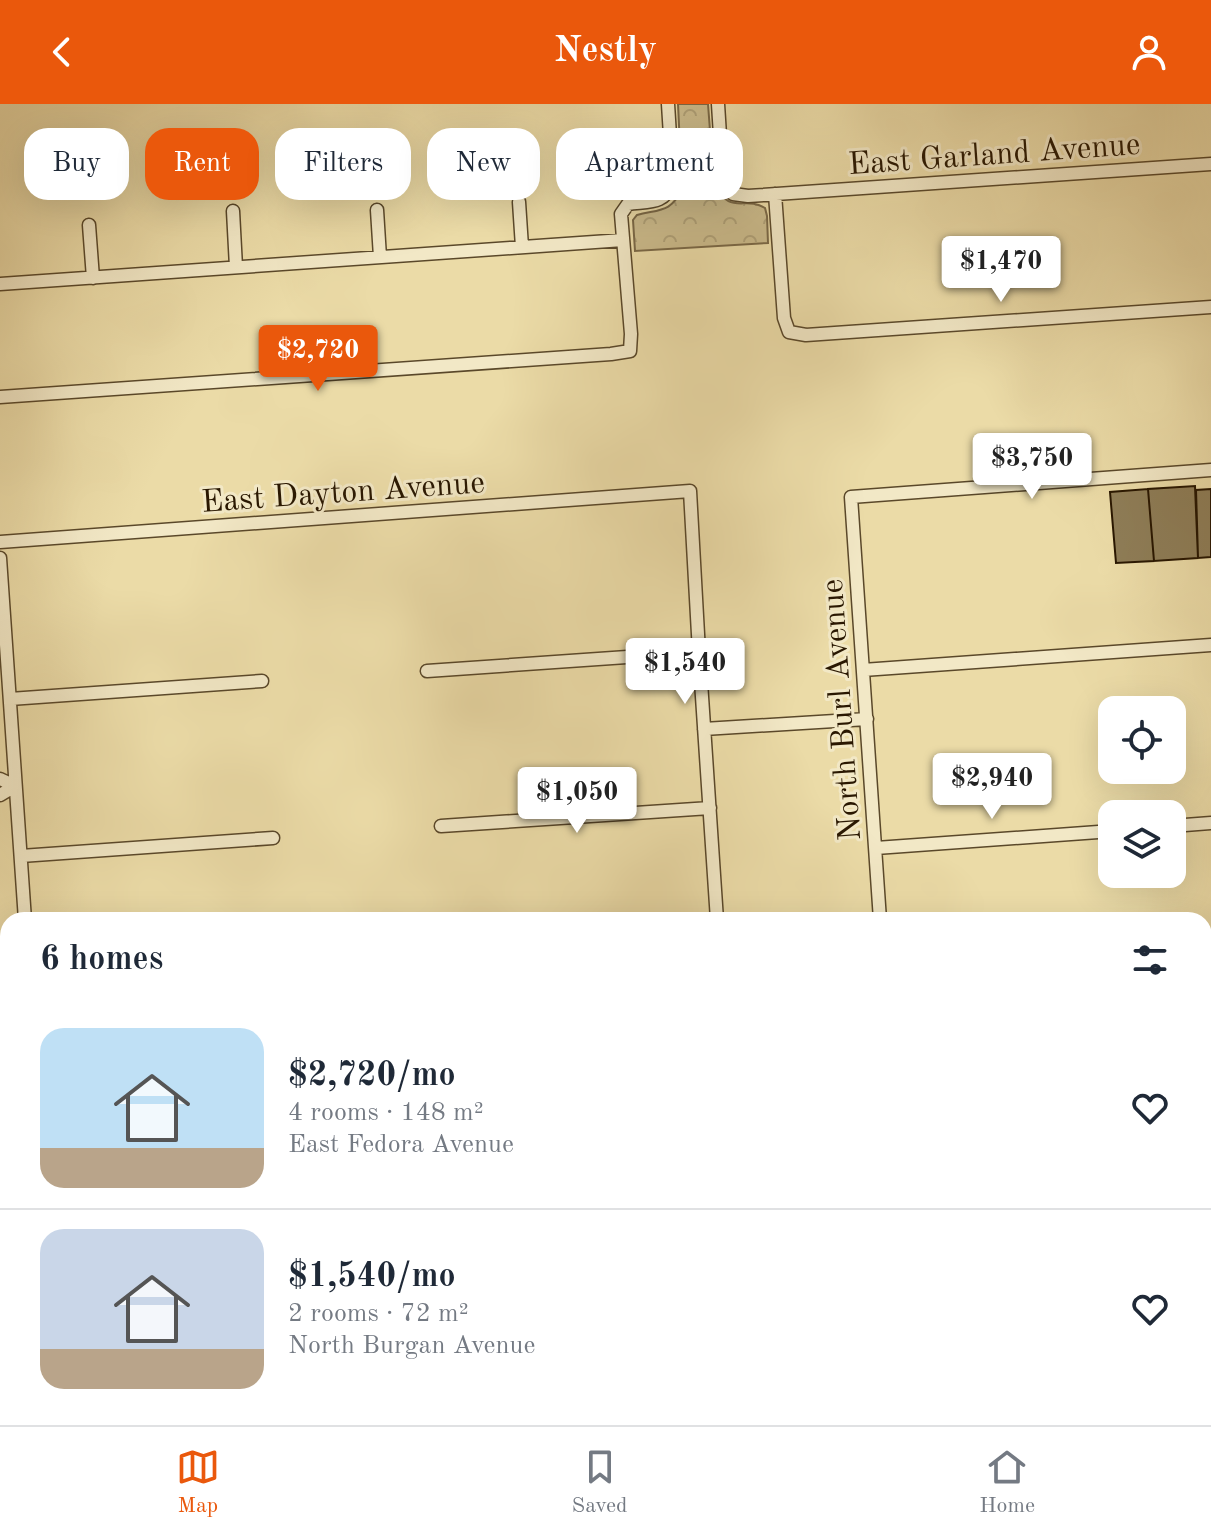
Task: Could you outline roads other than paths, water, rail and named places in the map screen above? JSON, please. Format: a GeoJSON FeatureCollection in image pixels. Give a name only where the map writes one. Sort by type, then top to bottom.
{"type":"FeatureCollection","features":[{"type":"Feature","properties":{"kind":"street"},"geometry":{"type":"LineString","coordinates":[[0,397],[630,351],[621,214],[628,204],[658,200],[668,195],[673,183],[668,104]]}},
{"type":"Feature","properties":{"kind":"street","name":"East Garland Avenue"},"geometry":{"type":"LineString","coordinates":[[718,104],[723,182],[733,194],[748,196],[1211,164]]}},
{"type":"Feature","properties":{"kind":"street"},"geometry":{"type":"LineString","coordinates":[[775,194],[784,318],[789,332],[806,335],[1211,307]]}},
{"type":"Feature","properties":{"kind":"street"},"geometry":{"type":"LineString","coordinates":[[519,202],[522,247]]}},
{"type":"Feature","properties":{"kind":"street"},"geometry":{"type":"LineString","coordinates":[[377,210],[380,257]]}},
{"type":"Feature","properties":{"kind":"street"},"geometry":{"type":"LineString","coordinates":[[233,211],[236,267]]}},
{"type":"Feature","properties":{"kind":"street"},"geometry":{"type":"LineString","coordinates":[[89,225],[93,278]]}},
{"type":"Feature","properties":{"kind":"street"},"geometry":{"type":"LineString","coordinates":[[0,284],[623,240]]}},
{"type":"Feature","properties":{"kind":"street","name":"North Burl Avenue"},"geometry":{"type":"LineString","coordinates":[[880,912],[851,497],[1211,470]]}},
{"type":"Feature","properties":{"kind":"street","name":"East Dayton Avenue"},"geometry":{"type":"LineString","coordinates":[[0,542],[690,491],[699,652]]}},
{"type":"Feature","properties":{"kind":"street"},"geometry":{"type":"LineString","coordinates":[[0,558],[24,912]]}},
{"type":"Feature","properties":{"kind":"street"},"geometry":{"type":"LineString","coordinates":[[863,670],[1211,645]]}},
{"type":"Feature","properties":{"kind":"street"},"geometry":{"type":"LineString","coordinates":[[427,671],[699,652],[716,912]]}},
{"type":"Feature","properties":{"kind":"street"},"geometry":{"type":"LineString","coordinates":[[10,699],[262,681]]}},
{"type":"Feature","properties":{"kind":"street"},"geometry":{"type":"LineString","coordinates":[[704,729],[867,719]]}},
{"type":"Feature","properties":{"kind":"street"},"geometry":{"type":"LineString","coordinates":[[0,779],[15,786]]}},
{"type":"Feature","properties":{"kind":"street"},"geometry":{"type":"LineString","coordinates":[[0,795],[15,786]]}},
{"type":"Feature","properties":{"kind":"street"},"geometry":{"type":"LineString","coordinates":[[441,826],[710,808]]}},
{"type":"Feature","properties":{"kind":"street"},"geometry":{"type":"LineString","coordinates":[[1186,825],[1211,823]]}},
{"type":"Feature","properties":{"kind":"street"},"geometry":{"type":"LineString","coordinates":[[876,848],[1098,832]]}},
{"type":"Feature","properties":{"kind":"street"},"geometry":{"type":"LineString","coordinates":[[21,856],[273,838]]}}]}
